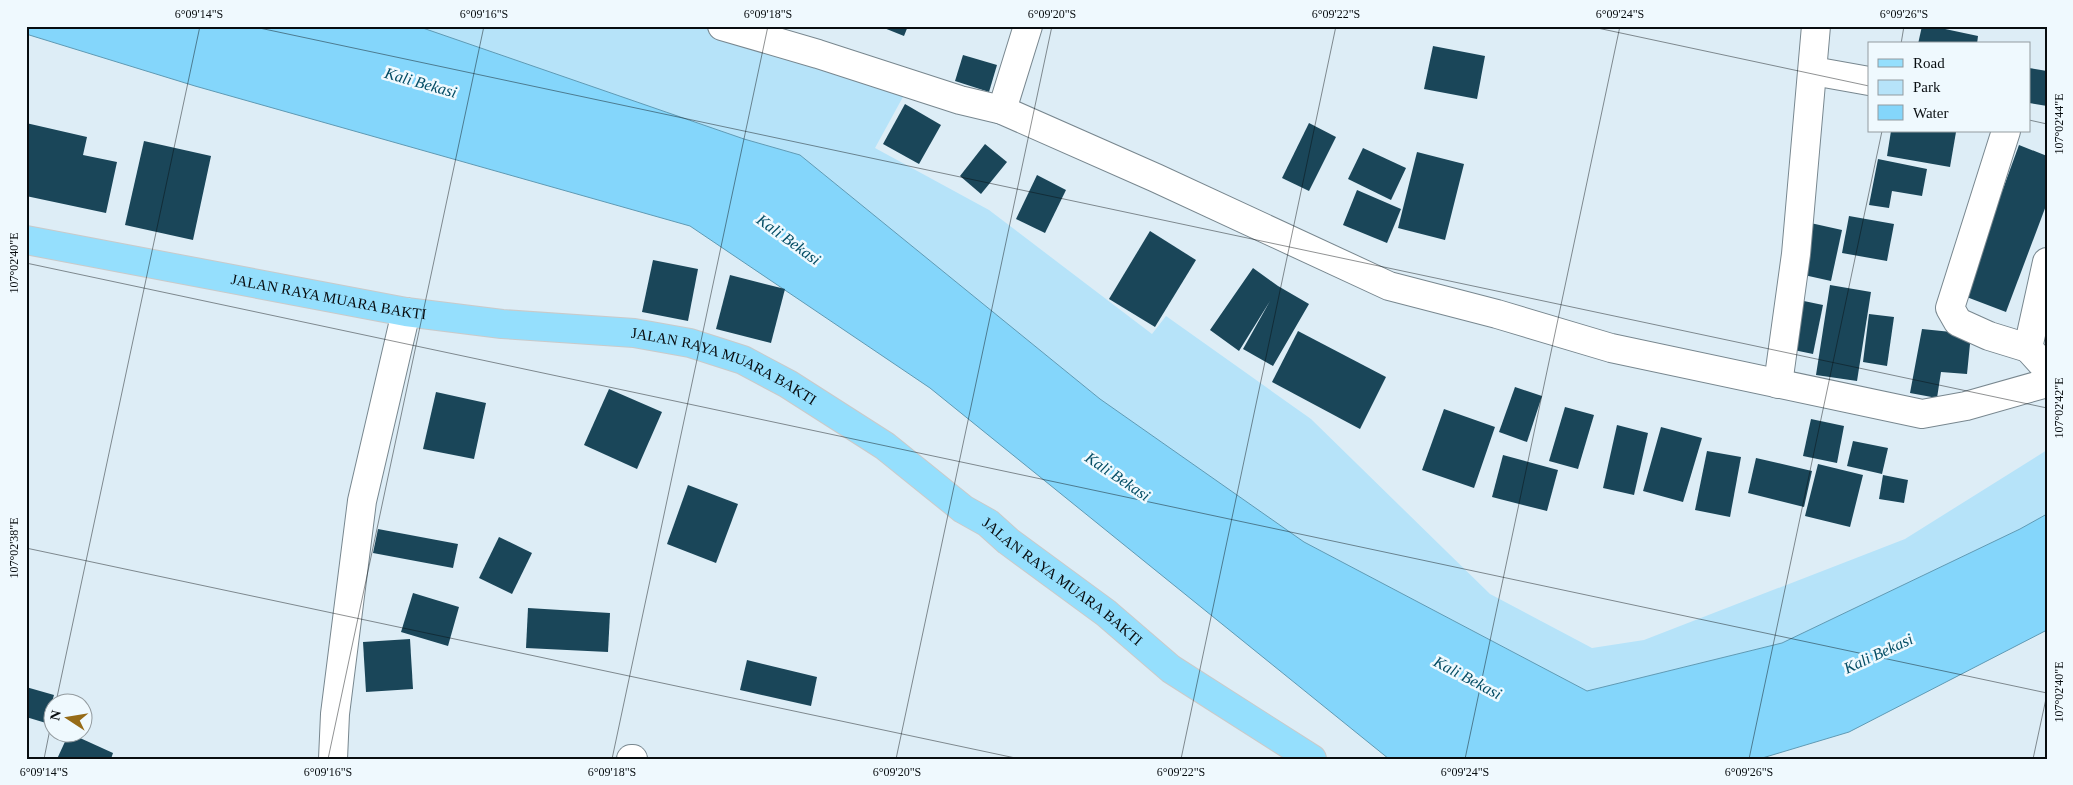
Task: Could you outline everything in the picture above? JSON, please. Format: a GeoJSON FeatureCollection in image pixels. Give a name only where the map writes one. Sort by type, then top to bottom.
{"type":"FeatureCollection","features":[{"type":"Feature","properties":{"kind":"main road","name":"JALAN RAYA MUARA BAKTI"},"geometry":{"type":"LineString","coordinates":[[26,240],[406,312],[502,324],[634,333],[690,343],[743,360],[788,384],[885,446],[963,509],[988,523],[1008,541],[1106,613],[1171,669],[1312,759]]}},
{"type":"Feature","properties":{"kind":"street"},"geometry":{"type":"LineString","coordinates":[[722,26],[824,56],[960,100],[1002,110],[1156,178],[1389,286],[1498,314],[1612,348],[1922,414],[1966,406],[2047,383]]}},
{"type":"Feature","properties":{"kind":"street"},"geometry":{"type":"LineString","coordinates":[[1002,110],[1028,26]]}},
{"type":"Feature","properties":{"kind":"street"},"geometry":{"type":"LineString","coordinates":[[1778,384],[1796,254],[1816,26]]}},
{"type":"Feature","properties":{"kind":"street"},"geometry":{"type":"LineString","coordinates":[[1813,71],[1868,82]]}},
{"type":"Feature","properties":{"kind":"street"},"geometry":{"type":"LineString","coordinates":[[2006,132],[1950,308],[1958,322],[1990,336],[2028,348],[2047,369]]}},
{"type":"Feature","properties":{"kind":"street"},"geometry":{"type":"LineString","coordinates":[[2028,348],[2047,262]]}},
{"type":"Feature","properties":{"kind":"street"},"geometry":{"type":"LineString","coordinates":[[333,756],[335,714],[362,500],[406,312]]}},
{"type":"Feature","properties":{"kind":"green space"},"geometry":{"type":"Polygon","coordinates":[[[414,26],[722,26],[910,84],[875,148],[989,210],[1152,334],[1166,316],[1311,419],[1490,594],[1592,648],[1644,640],[1905,539],[2047,450],[2047,514],[2020,529],[1782,643],[1587,691],[1304,542],[1100,399],[800,155],[744,139],[414,26]]]}},
{"type":"Feature","properties":{"kind":"water","name":"Kali Bekasi"},"geometry":{"type":"Polygon","coordinates":[[[26,26],[417,26],[744,139],[800,155],[1100,399],[1304,542],[1587,691],[1782,643],[2020,529],[2047,514],[2047,630],[1849,732],[1759,759],[1389,759],[930,388],[690,226],[195,86],[26,34],[26,26]]]}},
{"type":"Feature","properties":{"kind":"building"},"geometry":{"type":"Polygon","coordinates":[[[879,26],[908,26],[904,36],[879,26]]]}},
{"type":"Feature","properties":{"kind":"building"},"geometry":{"type":"Polygon","coordinates":[[[1922,26],[1931,26],[1978,36],[1977,42],[1918,42],[1922,26]]]}},
{"type":"Feature","properties":{"kind":"building"},"geometry":{"type":"Polygon","coordinates":[[[1433,46],[1485,56],[1477,99],[1424,89],[1433,46]]]}},
{"type":"Feature","properties":{"kind":"building"},"geometry":{"type":"Polygon","coordinates":[[[963,55],[997,65],[989,92],[955,81],[963,55]]]}},
{"type":"Feature","properties":{"kind":"building"},"geometry":{"type":"Polygon","coordinates":[[[2030,68],[2047,71],[2047,106],[2030,103],[2030,68]]]}},
{"type":"Feature","properties":{"kind":"building"},"geometry":{"type":"Polygon","coordinates":[[[905,104],[941,125],[919,164],[883,144],[905,104]]]}},
{"type":"Feature","properties":{"kind":"building"},"geometry":{"type":"Polygon","coordinates":[[[26,123],[87,137],[83,155],[117,162],[106,213],[26,196],[26,123]]]}},
{"type":"Feature","properties":{"kind":"building"},"geometry":{"type":"Polygon","coordinates":[[[1309,123],[1336,137],[1309,191],[1282,178],[1309,123]]]}},
{"type":"Feature","properties":{"kind":"building"},"geometry":{"type":"Polygon","coordinates":[[[1891,132],[1956,132],[1950,167],[1887,156],[1891,132]]]}},
{"type":"Feature","properties":{"kind":"building"},"geometry":{"type":"Polygon","coordinates":[[[144,141],[211,156],[193,240],[125,225],[144,141]]]}},
{"type":"Feature","properties":{"kind":"building"},"geometry":{"type":"Polygon","coordinates":[[[985,144],[1007,162],[981,194],[960,176],[985,144]]]}},
{"type":"Feature","properties":{"kind":"building"},"geometry":{"type":"Polygon","coordinates":[[[2019,145],[2047,156],[2047,203],[2006,312],[1964,296],[2019,145]]]}},
{"type":"Feature","properties":{"kind":"building"},"geometry":{"type":"Polygon","coordinates":[[[1363,148],[1406,168],[1391,200],[1348,179],[1363,148]]]}},
{"type":"Feature","properties":{"kind":"building"},"geometry":{"type":"Polygon","coordinates":[[[1417,152],[1464,164],[1445,240],[1398,228],[1417,152]]]}},
{"type":"Feature","properties":{"kind":"building"},"geometry":{"type":"Polygon","coordinates":[[[1878,159],[1927,169],[1922,196],[1892,191],[1889,208],[1869,205],[1878,159]]]}},
{"type":"Feature","properties":{"kind":"building"},"geometry":{"type":"Polygon","coordinates":[[[1037,175],[1066,190],[1045,233],[1016,219],[1037,175]]]}},
{"type":"Feature","properties":{"kind":"building"},"geometry":{"type":"Polygon","coordinates":[[[1357,190],[1401,209],[1387,243],[1343,225],[1357,190]]]}},
{"type":"Feature","properties":{"kind":"building"},"geometry":{"type":"Polygon","coordinates":[[[1849,216],[1894,224],[1887,261],[1842,253],[1849,216]]]}},
{"type":"Feature","properties":{"kind":"building"},"geometry":{"type":"Polygon","coordinates":[[[1806,222],[1842,230],[1831,281],[1795,273],[1806,222]]]}},
{"type":"Feature","properties":{"kind":"building"},"geometry":{"type":"Polygon","coordinates":[[[1150,231],[1196,260],[1155,327],[1109,299],[1150,231]]]}},
{"type":"Feature","properties":{"kind":"building"},"geometry":{"type":"Polygon","coordinates":[[[653,260],[698,269],[688,321],[642,312],[653,260]]]}},
{"type":"Feature","properties":{"kind":"building"},"geometry":{"type":"Polygon","coordinates":[[[1253,268],[1278,286],[1309,304],[1273,366],[1243,349],[1270,301],[1239,351],[1210,330],[1253,268]]]}},
{"type":"Feature","properties":{"kind":"building"},"geometry":{"type":"Polygon","coordinates":[[[730,275],[785,289],[771,343],[716,329],[730,275]]]}},
{"type":"Feature","properties":{"kind":"building"},"geometry":{"type":"Polygon","coordinates":[[[1830,285],[1871,292],[1857,381],[1816,375],[1830,285]]]}},
{"type":"Feature","properties":{"kind":"building"},"geometry":{"type":"Polygon","coordinates":[[[1799,300],[1823,305],[1813,354],[1789,349],[1799,300]]]}},
{"type":"Feature","properties":{"kind":"building"},"geometry":{"type":"Polygon","coordinates":[[[1869,314],[1894,317],[1887,366],[1863,362],[1869,314]]]}},
{"type":"Feature","properties":{"kind":"building"},"geometry":{"type":"Polygon","coordinates":[[[1922,329],[1971,334],[1967,374],[1941,372],[1937,398],[1910,393],[1922,329]]]}},
{"type":"Feature","properties":{"kind":"building"},"geometry":{"type":"Polygon","coordinates":[[[1298,331],[1386,377],[1360,429],[1272,382],[1298,331]]]}},
{"type":"Feature","properties":{"kind":"building"},"geometry":{"type":"Polygon","coordinates":[[[1515,387],[1542,396],[1527,442],[1499,432],[1515,387]]]}},
{"type":"Feature","properties":{"kind":"building"},"geometry":{"type":"Polygon","coordinates":[[[609,389],[662,412],[637,469],[584,445],[609,389]]]}},
{"type":"Feature","properties":{"kind":"building"},"geometry":{"type":"Polygon","coordinates":[[[436,392],[486,403],[474,459],[423,449],[436,392]]]}},
{"type":"Feature","properties":{"kind":"building"},"geometry":{"type":"Polygon","coordinates":[[[1565,407],[1594,415],[1578,469],[1549,461],[1565,407]]]}},
{"type":"Feature","properties":{"kind":"building"},"geometry":{"type":"Polygon","coordinates":[[[1444,409],[1495,427],[1474,488],[1422,470],[1444,409]]]}},
{"type":"Feature","properties":{"kind":"building"},"geometry":{"type":"Polygon","coordinates":[[[1811,419],[1844,426],[1837,463],[1803,456],[1811,419]]]}},
{"type":"Feature","properties":{"kind":"building"},"geometry":{"type":"Polygon","coordinates":[[[1617,425],[1648,433],[1634,495],[1603,488],[1617,425]]]}},
{"type":"Feature","properties":{"kind":"building"},"geometry":{"type":"Polygon","coordinates":[[[1661,427],[1702,438],[1683,502],[1643,491],[1661,427]]]}},
{"type":"Feature","properties":{"kind":"building"},"geometry":{"type":"Polygon","coordinates":[[[1853,441],[1888,448],[1882,474],[1847,466],[1853,441]]]}},
{"type":"Feature","properties":{"kind":"building"},"geometry":{"type":"Polygon","coordinates":[[[1707,451],[1741,457],[1730,517],[1695,510],[1707,451]]]}},
{"type":"Feature","properties":{"kind":"building"},"geometry":{"type":"Polygon","coordinates":[[[1503,455],[1558,470],[1547,511],[1492,497],[1503,455]]]}},
{"type":"Feature","properties":{"kind":"building"},"geometry":{"type":"Polygon","coordinates":[[[1756,458],[1812,471],[1804,507],[1748,493],[1756,458]]]}},
{"type":"Feature","properties":{"kind":"building"},"geometry":{"type":"Polygon","coordinates":[[[1818,464],[1863,475],[1850,527],[1805,516],[1818,464]]]}},
{"type":"Feature","properties":{"kind":"building"},"geometry":{"type":"Polygon","coordinates":[[[1883,475],[1908,480],[1904,503],[1879,499],[1883,475]]]}},
{"type":"Feature","properties":{"kind":"building"},"geometry":{"type":"Polygon","coordinates":[[[688,485],[738,504],[716,563],[667,544],[688,485]]]}},
{"type":"Feature","properties":{"kind":"building"},"geometry":{"type":"Polygon","coordinates":[[[378,529],[458,544],[453,568],[373,553],[378,529]]]}},
{"type":"Feature","properties":{"kind":"building"},"geometry":{"type":"Polygon","coordinates":[[[499,537],[532,553],[512,594],[479,578],[499,537]]]}},
{"type":"Feature","properties":{"kind":"building"},"geometry":{"type":"Polygon","coordinates":[[[413,593],[459,607],[448,646],[401,632],[413,593]]]}},
{"type":"Feature","properties":{"kind":"building"},"geometry":{"type":"Polygon","coordinates":[[[528,608],[610,613],[608,652],[526,648],[528,608]]]}},
{"type":"Feature","properties":{"kind":"building"},"geometry":{"type":"Polygon","coordinates":[[[410,639],[413,689],[366,692],[363,642],[410,639]]]}},
{"type":"Feature","properties":{"kind":"building"},"geometry":{"type":"Polygon","coordinates":[[[747,660],[817,677],[811,706],[740,690],[747,660]]]}},
{"type":"Feature","properties":{"kind":"building"},"geometry":{"type":"Polygon","coordinates":[[[26,687],[44,692],[42,722],[26,717],[26,687]]]}},
{"type":"Feature","properties":{"kind":"building"},"geometry":{"type":"Polygon","coordinates":[[[65,742],[89,742],[113,753],[111,759],[57,759],[65,742]]]}}]}
